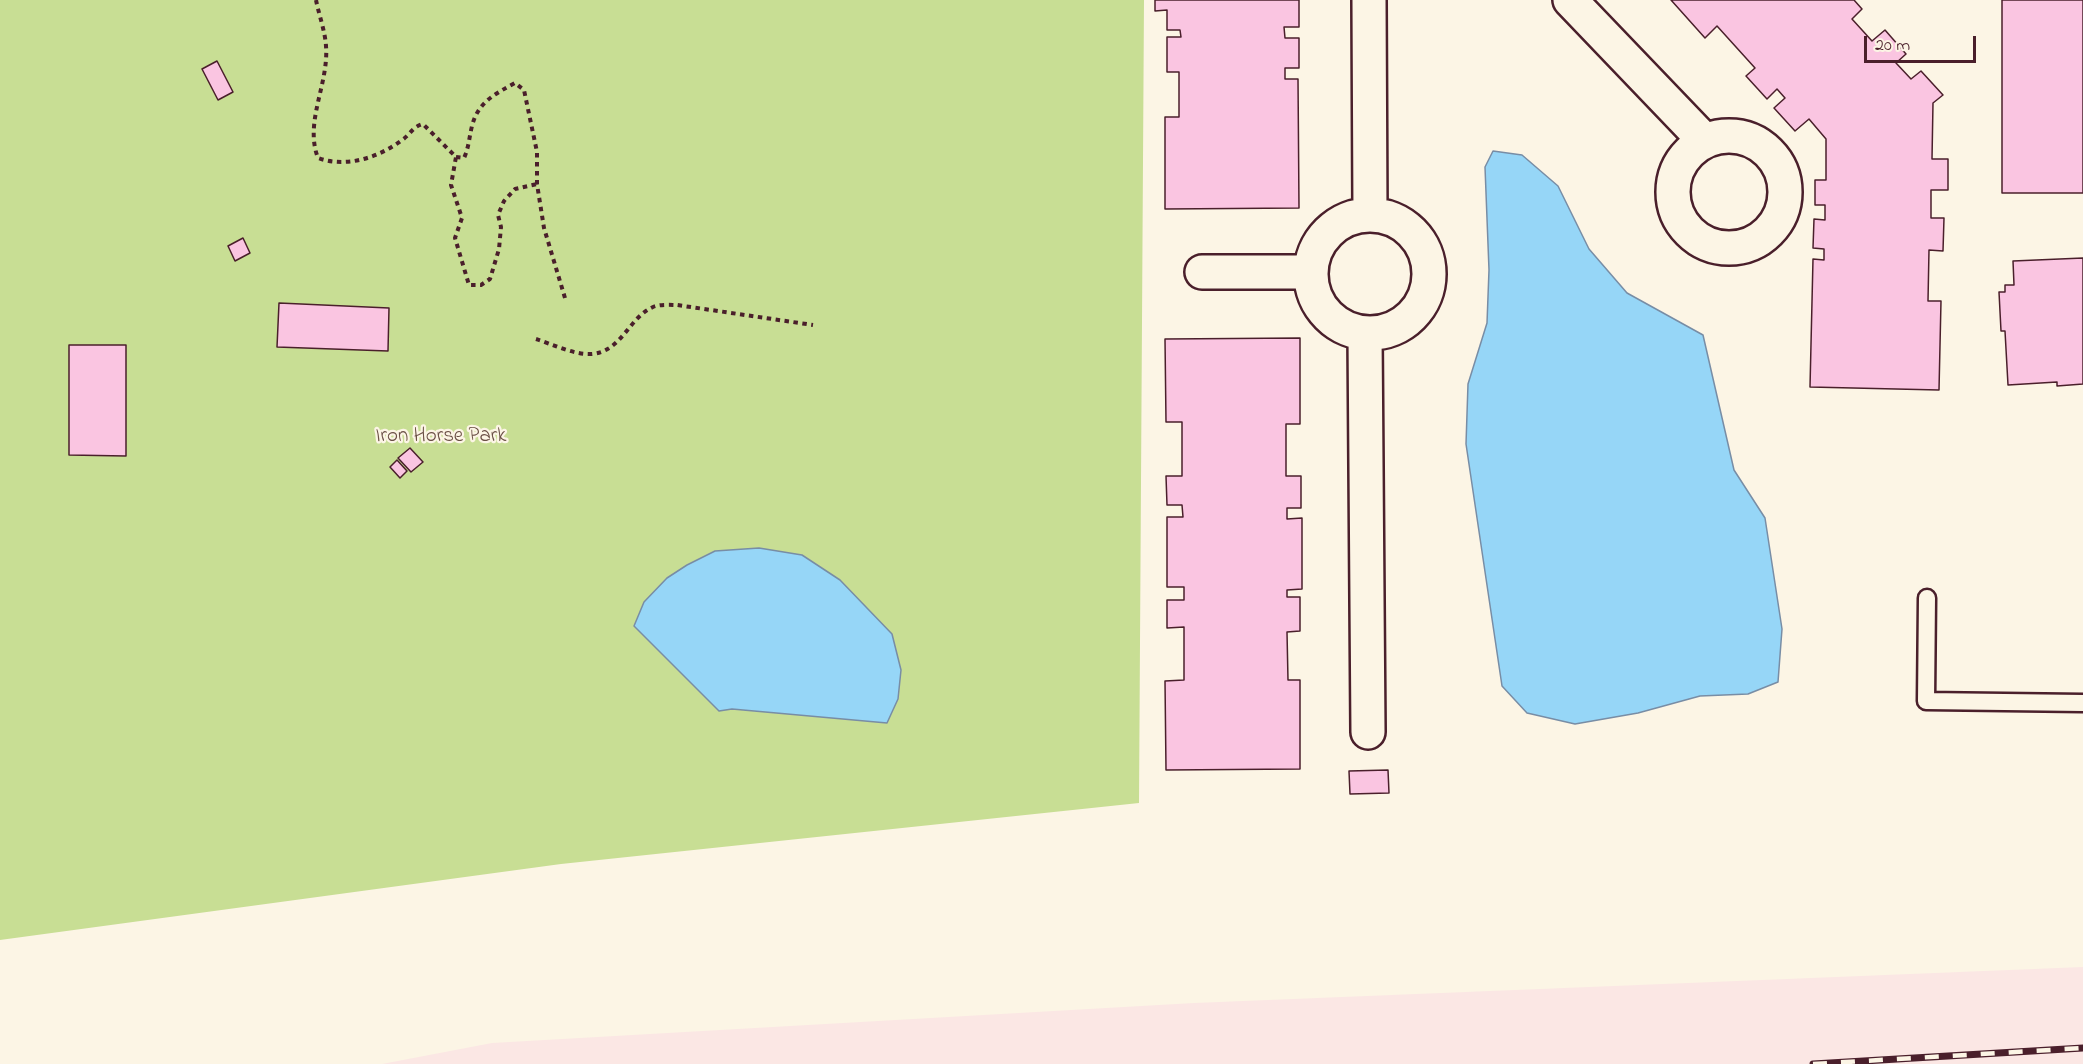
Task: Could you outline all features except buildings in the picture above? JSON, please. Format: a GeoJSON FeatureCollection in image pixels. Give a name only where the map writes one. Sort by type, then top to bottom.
{"type":"FeatureCollection","features":[{"type":"Feature","properties":{"kind":"street"},"geometry":{"type":"LineString","coordinates":[[1369,0],[1370,214]]}},
{"type":"Feature","properties":{"kind":"street"},"geometry":{"type":"LineString","coordinates":[[1570,0],[1705,141]]}},
{"type":"Feature","properties":{"kind":"street"},"geometry":{"type":"LineString","coordinates":[[1370,214],[1393,219],[1413,232],[1426,253],[1430,277],[1424,300],[1410,320],[1389,332],[1365,334],[1343,328],[1325,314],[1313,295],[1310,272],[1315,250],[1328,231],[1347,219],[1370,214]]}},
{"type":"Feature","properties":{"kind":"street"},"geometry":{"type":"LineString","coordinates":[[1202,272],[1310,272]]}},
{"type":"Feature","properties":{"kind":"street"},"geometry":{"type":"LineString","coordinates":[[1365,334],[1368,732]]}},
{"type":"Feature","properties":{"kind":"lane"},"geometry":{"type":"LineString","coordinates":[[1927,598],[1926,701],[2083,703]]}},
{"type":"Feature","properties":{"kind":"path"},"geometry":{"type":"LineString","coordinates":[[316,0],[326,47],[323,85],[312,143],[318,158],[342,163],[373,157],[403,139],[413,127],[423,124],[456,157],[464,158],[480,107],[492,95],[515,83],[524,90],[531,113],[537,152],[537,184],[544,228],[565,298]]}},
{"type":"Feature","properties":{"kind":"path"},"geometry":{"type":"LineString","coordinates":[[456,157],[451,185],[462,218],[454,238],[469,285],[481,285],[490,279],[500,249],[501,227],[498,215],[504,201],[515,189],[537,184]]}},
{"type":"Feature","properties":{"kind":"path"},"geometry":{"type":"LineString","coordinates":[[536,339],[589,354],[607,350],[622,337],[638,317],[654,306],[677,304],[813,325]]}},
{"type":"Feature","properties":{"kind":"shaded area"},"geometry":{"type":"Polygon","coordinates":[[[2083,967],[2083,1064],[382,1064],[492,1043],[1194,1003],[2083,967]]]}},
{"type":"Feature","properties":{"kind":"green space","name":"Iron Horse Park"},"geometry":{"type":"Polygon","coordinates":[[[0,0],[1144,0],[1139,803],[561,864],[0,940],[0,0]]]}},
{"type":"Feature","properties":{"kind":"water"},"geometry":{"type":"Polygon","coordinates":[[[1493,151],[1522,155],[1558,186],[1589,249],[1627,293],[1703,335],[1734,470],[1765,518],[1782,629],[1778,682],[1748,694],[1700,696],[1638,713],[1575,724],[1527,713],[1502,686],[1466,444],[1468,384],[1487,323],[1489,270],[1485,167],[1493,151]]]}},
{"type":"Feature","properties":{"kind":"water"},"geometry":{"type":"Polygon","coordinates":[[[759,548],[802,555],[840,580],[892,634],[901,670],[898,699],[887,723],[732,709],[719,711],[634,626],[644,602],[667,578],[687,565],[715,551],[759,548]]]}},
{"type":"Feature","properties":{"kind":"railway"},"geometry":{"type":"LineString","coordinates":[[1813,1064],[2083,1048]]}}]}
